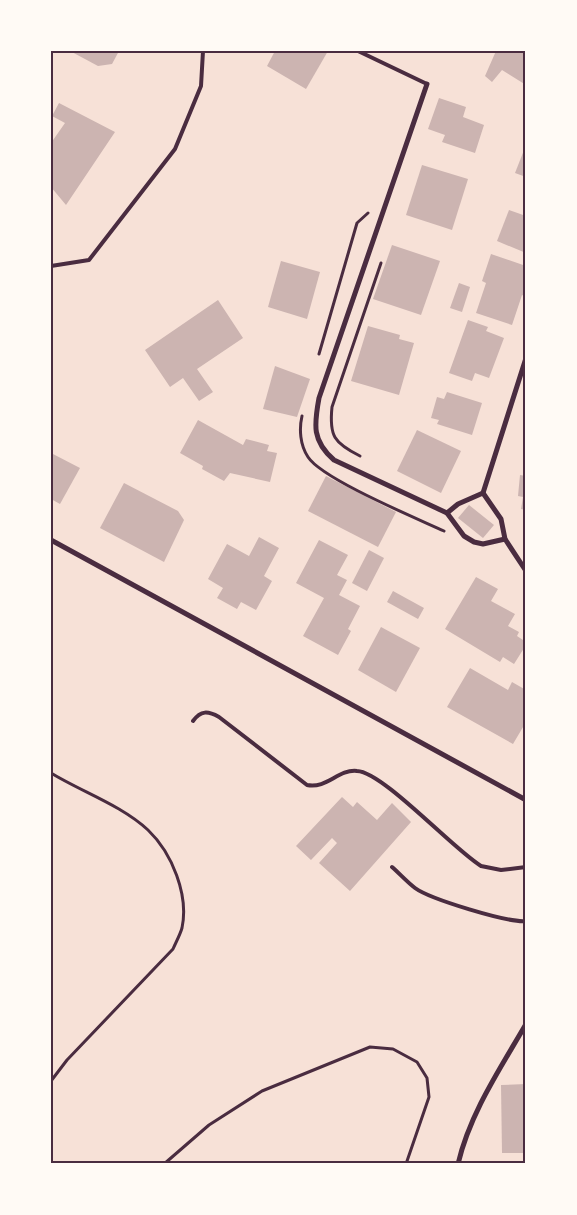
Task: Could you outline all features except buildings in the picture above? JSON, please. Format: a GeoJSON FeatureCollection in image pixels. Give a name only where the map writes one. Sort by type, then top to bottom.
{"type":"FeatureCollection","features":[{"type":"Feature","properties":{"kind":"street"},"geometry":{"type":"LineString","coordinates":[[426,84],[319,398],[316,434],[325,452],[334,460],[447,513],[462,533],[474,542],[482,544],[505,540]]}},
{"type":"Feature","properties":{"kind":"street"},"geometry":{"type":"LineString","coordinates":[[447,513],[465,501],[484,493],[526,358]]}},
{"type":"Feature","properties":{"kind":"street"},"geometry":{"type":"LineString","coordinates":[[484,493],[501,519],[505,540],[526,571]]}},
{"type":"Feature","properties":{"kind":"street"},"geometry":{"type":"LineString","coordinates":[[51,540],[526,800]]}},
{"type":"Feature","properties":{"kind":"street"},"geometry":{"type":"LineString","coordinates":[[458,1164],[468,1129],[477,1109],[526,1024]]}},
{"type":"Feature","properties":{"kind":"lane"},"geometry":{"type":"LineString","coordinates":[[51,266],[89,260],[175,149],[201,86],[203,51]]}},
{"type":"Feature","properties":{"kind":"lane"},"geometry":{"type":"LineString","coordinates":[[358,51],[426,84]]}},
{"type":"Feature","properties":{"kind":"lane"},"geometry":{"type":"LineString","coordinates":[[193,721],[198,714],[206,712],[219,717],[307,785],[323,785],[347,772],[366,772],[387,786],[481,866],[500,870],[526,867]]}},
{"type":"Feature","properties":{"kind":"lane"},"geometry":{"type":"LineString","coordinates":[[392,867],[415,888],[436,898],[506,919],[526,922]]}},
{"type":"Feature","properties":{"kind":"path"},"geometry":{"type":"LineString","coordinates":[[318,356],[358,223],[370,211]]}},
{"type":"Feature","properties":{"kind":"path"},"geometry":{"type":"LineString","coordinates":[[362,458],[346,449],[335,439],[330,427],[332,407],[381,262]]}},
{"type":"Feature","properties":{"kind":"path"},"geometry":{"type":"LineString","coordinates":[[303,411],[300,424],[303,446],[308,458],[325,473],[444,531],[462,533]]}},
{"type":"Feature","properties":{"kind":"path"},"geometry":{"type":"LineString","coordinates":[[51,774],[126,814],[148,830],[162,848],[176,874],[184,902],[182,929],[172,949],[67,1060],[51,1080]]}},
{"type":"Feature","properties":{"kind":"path"},"geometry":{"type":"LineString","coordinates":[[164,1164],[209,1125],[262,1091],[370,1047],[393,1049],[417,1062],[427,1078],[429,1097],[406,1164]]}}]}
